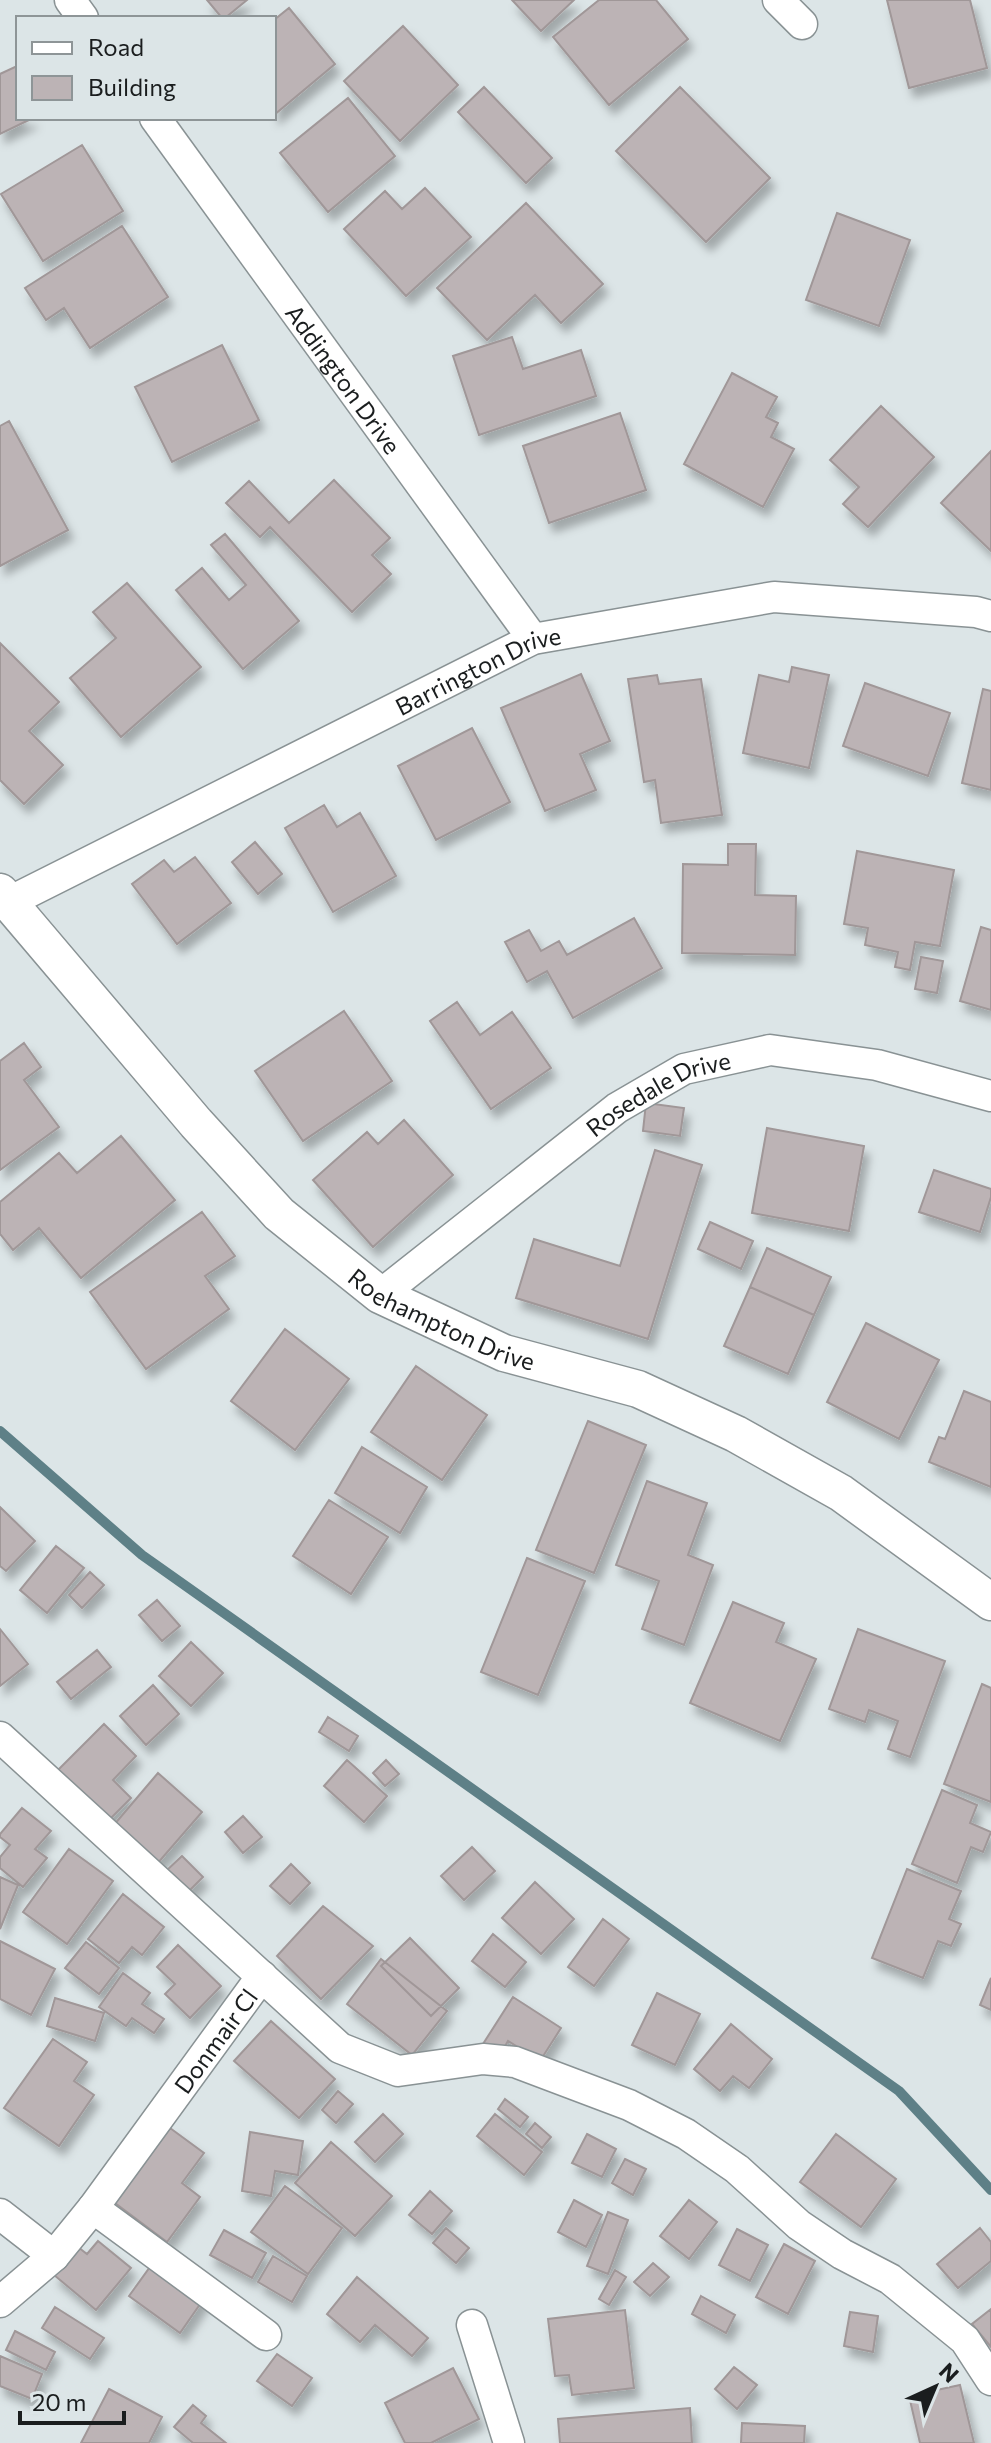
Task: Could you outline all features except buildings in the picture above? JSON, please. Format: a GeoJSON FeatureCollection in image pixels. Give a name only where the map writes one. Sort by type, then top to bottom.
{"type":"FeatureCollection","features":[{"type":"Feature","properties":{"kind":"street"},"geometry":{"type":"LineString","coordinates":[[778,0],[802,24]]}},
{"type":"Feature","properties":{"kind":"street","name":"Addington Drive"},"geometry":{"type":"LineString","coordinates":[[156,120],[533,639]]}},
{"type":"Feature","properties":{"kind":"street","name":"Barrington Drive"},"geometry":{"type":"LineString","coordinates":[[4,897],[533,639],[774,597],[976,612],[991,616]]}},
{"type":"Feature","properties":{"kind":"street","name":"Roehampton Drive"},"geometry":{"type":"LineString","coordinates":[[4,897],[196,1123],[279,1214],[380,1295],[504,1353],[638,1389],[736,1434],[841,1493],[991,1602]]}},
{"type":"Feature","properties":{"kind":"street","name":"Rosedale Drive"},"geometry":{"type":"LineString","coordinates":[[380,1295],[617,1108],[684,1069],[770,1050],[877,1065],[991,1096]]}},
{"type":"Feature","properties":{"kind":"street","name":"Donmair Cl"},"geometry":{"type":"LineString","coordinates":[[0,1737],[262,1976],[93,2208],[54,2256],[0,2302]]}},
{"type":"Feature","properties":{"kind":"street"},"geometry":{"type":"LineString","coordinates":[[262,1976],[340,2048],[379,2064],[398,2071],[483,2059],[515,2062],[629,2105],[686,2134],[737,2169],[799,2225],[842,2254],[890,2279],[965,2340],[991,2380]]}},
{"type":"Feature","properties":{"kind":"street"},"geometry":{"type":"LineString","coordinates":[[93,2208],[266,2335]]}},
{"type":"Feature","properties":{"kind":"street"},"geometry":{"type":"LineString","coordinates":[[0,2214],[54,2256]]}},
{"type":"Feature","properties":{"kind":"street"},"geometry":{"type":"LineString","coordinates":[[472,2325],[509,2443]]}},
{"type":"Feature","properties":{"kind":"waterway"},"geometry":{"type":"LineString","coordinates":[[0,1431],[142,1555],[899,2091],[991,2190]]}}]}
